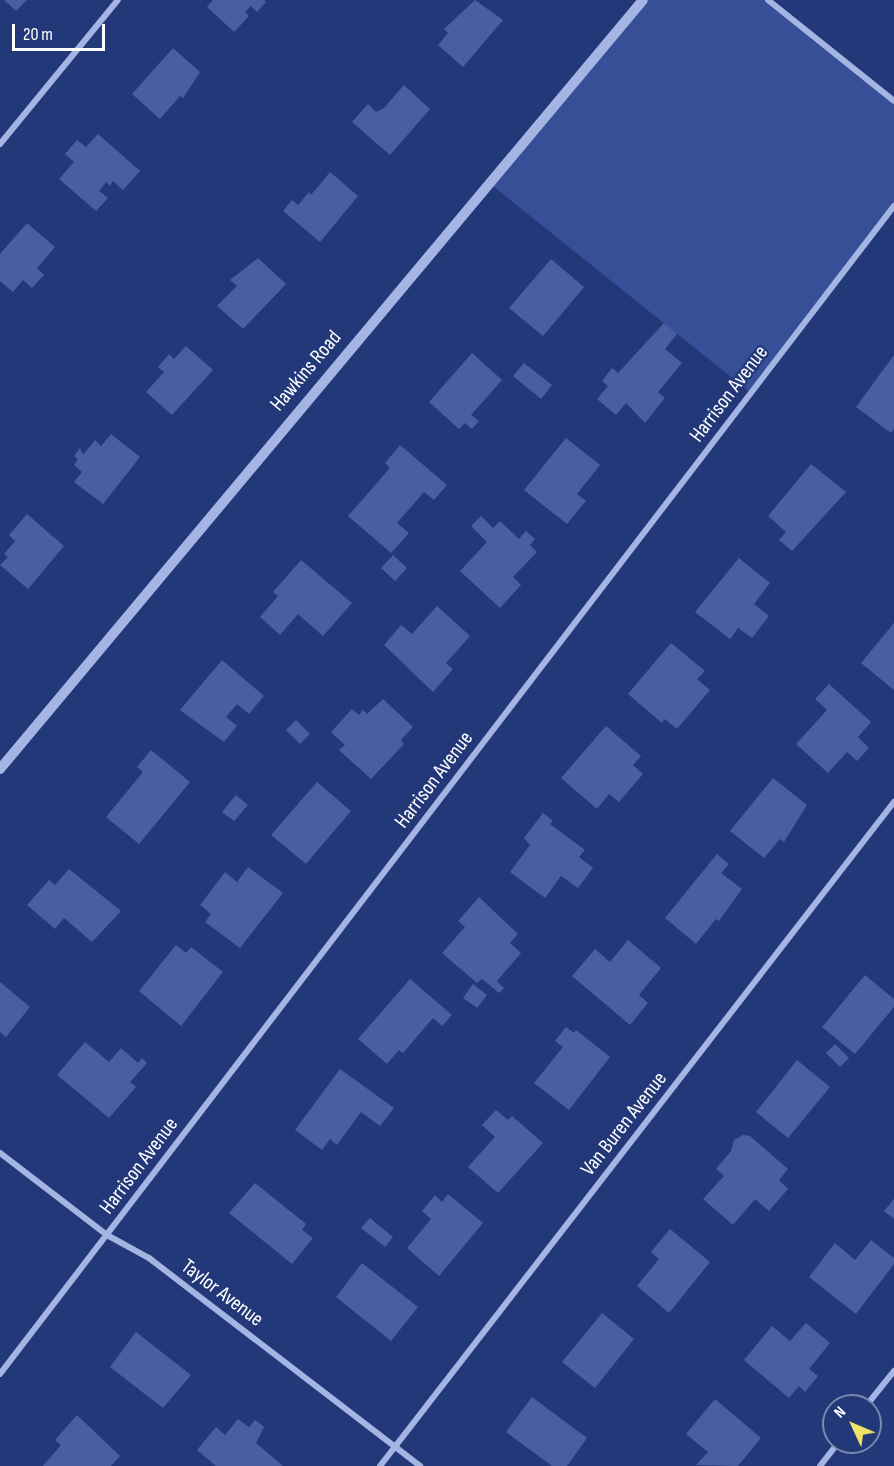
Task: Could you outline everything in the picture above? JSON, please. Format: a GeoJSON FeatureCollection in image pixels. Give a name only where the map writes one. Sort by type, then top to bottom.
{"type":"FeatureCollection","features":[{"type":"Feature","properties":{"kind":"street"},"geometry":{"type":"LineString","coordinates":[[0,144],[118,0]]}},
{"type":"Feature","properties":{"kind":"street","name":"Hawkins Road"},"geometry":{"type":"LineString","coordinates":[[0,769],[643,0]]}},
{"type":"Feature","properties":{"kind":"street"},"geometry":{"type":"LineString","coordinates":[[768,0],[894,101]]}},
{"type":"Feature","properties":{"kind":"street","name":"Harrison Avenue"},"geometry":{"type":"LineString","coordinates":[[0,1374],[894,206]]}},
{"type":"Feature","properties":{"kind":"street","name":"Van Buren Avenue"},"geometry":{"type":"LineString","coordinates":[[380,1466],[894,802]]}},
{"type":"Feature","properties":{"kind":"street","name":"Taylor Avenue"},"geometry":{"type":"LineString","coordinates":[[0,1153],[107,1235],[149,1258],[420,1466]]}},
{"type":"Feature","properties":{"kind":"street"},"geometry":{"type":"LineString","coordinates":[[876,1394],[894,1371]]}},
{"type":"Feature","properties":{"kind":"shaded area"},"geometry":{"type":"Polygon","coordinates":[[[643,0],[768,0],[894,101],[894,206],[751,393],[489,183],[643,0]]]}},
{"type":"Feature","properties":{"kind":"building"},"geometry":{"type":"Polygon","coordinates":[[[4,0],[27,0],[16,11],[4,0]]]}},
{"type":"Feature","properties":{"kind":"building"},"geometry":{"type":"Polygon","coordinates":[[[213,0],[264,0],[266,2],[257,12],[251,6],[245,12],[249,16],[234,32],[207,7],[213,0]]]}},
{"type":"Feature","properties":{"kind":"building"},"geometry":{"type":"Polygon","coordinates":[[[475,0],[503,20],[463,67],[438,45],[448,33],[444,29],[475,0]]]}},
{"type":"Feature","properties":{"kind":"building"},"geometry":{"type":"Polygon","coordinates":[[[173,48],[200,72],[183,98],[180,96],[160,119],[132,94],[173,48]]]}},
{"type":"Feature","properties":{"kind":"building"},"geometry":{"type":"Polygon","coordinates":[[[404,85],[430,109],[390,155],[352,122],[368,104],[376,112],[384,108],[404,85]]]}},
{"type":"Feature","properties":{"kind":"building"},"geometry":{"type":"Polygon","coordinates":[[[98,134],[140,171],[123,190],[113,181],[110,186],[106,182],[99,191],[108,198],[96,211],[59,179],[74,162],[65,154],[77,140],[86,147],[98,134]]]}},
{"type":"Feature","properties":{"kind":"building"},"geometry":{"type":"Polygon","coordinates":[[[330,172],[358,196],[320,242],[283,211],[292,200],[298,205],[309,192],[311,195],[330,172]]]}},
{"type":"Feature","properties":{"kind":"building"},"geometry":{"type":"Polygon","coordinates":[[[27,223],[55,247],[37,268],[44,275],[32,288],[23,280],[13,292],[0,281],[0,254],[27,223]]]}},
{"type":"Feature","properties":{"kind":"building"},"geometry":{"type":"Polygon","coordinates":[[[258,258],[286,284],[243,329],[217,306],[237,286],[230,280],[258,258]]]}},
{"type":"Feature","properties":{"kind":"building"},"geometry":{"type":"Polygon","coordinates":[[[551,259],[584,287],[543,336],[509,308],[551,259]]]}},
{"type":"Feature","properties":{"kind":"building"},"geometry":{"type":"Polygon","coordinates":[[[664,323],[677,334],[665,349],[682,363],[658,392],[665,398],[645,423],[626,403],[616,415],[597,399],[608,386],[602,381],[612,368],[618,373],[664,323]]]}},
{"type":"Feature","properties":{"kind":"building"},"geometry":{"type":"Polygon","coordinates":[[[186,346],[213,370],[172,415],[146,392],[164,372],[158,367],[169,354],[174,359],[186,346]]]}},
{"type":"Feature","properties":{"kind":"building"},"geometry":{"type":"Polygon","coordinates":[[[472,353],[502,380],[471,415],[479,421],[472,429],[465,423],[459,429],[429,402],[472,353]]]}},
{"type":"Feature","properties":{"kind":"building"},"geometry":{"type":"Polygon","coordinates":[[[894,355],[894,429],[891,433],[856,407],[894,355]]]}},
{"type":"Feature","properties":{"kind":"building"},"geometry":{"type":"Polygon","coordinates":[[[524,363],[552,385],[541,399],[513,376],[524,363]]]}},
{"type":"Feature","properties":{"kind":"building"},"geometry":{"type":"Polygon","coordinates":[[[111,434],[140,457],[103,504],[74,482],[82,472],[74,465],[78,459],[74,456],[80,448],[83,455],[95,440],[101,446],[111,434]]]}},
{"type":"Feature","properties":{"kind":"building"},"geometry":{"type":"Polygon","coordinates":[[[566,438],[600,465],[577,494],[586,501],[567,524],[524,490],[566,438]]]}},
{"type":"Feature","properties":{"kind":"building"},"geometry":{"type":"Polygon","coordinates":[[[400,445],[447,485],[434,500],[424,492],[397,523],[409,533],[391,553],[348,516],[390,468],[385,463],[400,445]]]}},
{"type":"Feature","properties":{"kind":"building"},"geometry":{"type":"Polygon","coordinates":[[[811,464],[846,492],[792,551],[779,540],[786,532],[768,516],[811,464]]]}},
{"type":"Feature","properties":{"kind":"building"},"geometry":{"type":"Polygon","coordinates":[[[27,514],[64,546],[28,589],[0,565],[8,557],[4,554],[15,541],[9,535],[27,514]]]}},
{"type":"Feature","properties":{"kind":"building"},"geometry":{"type":"Polygon","coordinates":[[[481,516],[493,528],[500,521],[519,539],[526,531],[535,539],[530,545],[537,552],[513,577],[521,585],[500,608],[460,571],[487,542],[471,526],[481,516]]]}},
{"type":"Feature","properties":{"kind":"building"},"geometry":{"type":"Polygon","coordinates":[[[393,555],[407,568],[395,581],[381,568],[393,555]]]}},
{"type":"Feature","properties":{"kind":"building"},"geometry":{"type":"Polygon","coordinates":[[[739,558],[770,583],[754,604],[769,616],[752,638],[738,628],[730,639],[695,612],[739,558]]]}},
{"type":"Feature","properties":{"kind":"building"},"geometry":{"type":"Polygon","coordinates":[[[301,560],[352,603],[323,636],[298,614],[280,635],[260,617],[278,596],[273,592],[301,560]]]}},
{"type":"Feature","properties":{"kind":"building"},"geometry":{"type":"Polygon","coordinates":[[[437,606],[470,636],[446,663],[453,669],[433,692],[384,645],[401,625],[412,634],[437,606]]]}},
{"type":"Feature","properties":{"kind":"building"},"geometry":{"type":"Polygon","coordinates":[[[894,623],[894,690],[861,663],[894,623]]]}},
{"type":"Feature","properties":{"kind":"building"},"geometry":{"type":"Polygon","coordinates":[[[671,643],[705,671],[697,679],[710,690],[677,729],[665,719],[662,723],[628,694],[671,643]]]}},
{"type":"Feature","properties":{"kind":"building"},"geometry":{"type":"Polygon","coordinates":[[[222,660],[264,696],[249,714],[237,704],[226,717],[237,726],[224,742],[180,710],[222,660]]]}},
{"type":"Feature","properties":{"kind":"building"},"geometry":{"type":"Polygon","coordinates":[[[829,684],[871,722],[858,737],[869,748],[857,761],[847,752],[828,773],[796,744],[827,710],[815,699],[829,684]]]}},
{"type":"Feature","properties":{"kind":"building"},"geometry":{"type":"Polygon","coordinates":[[[383,699],[413,727],[401,740],[404,744],[371,779],[339,750],[345,745],[331,732],[352,709],[359,715],[363,710],[367,714],[383,699]]]}},
{"type":"Feature","properties":{"kind":"building"},"geometry":{"type":"Polygon","coordinates":[[[296,720],[310,734],[300,744],[286,730],[296,720]]]}},
{"type":"Feature","properties":{"kind":"building"},"geometry":{"type":"Polygon","coordinates":[[[606,726],[641,756],[633,765],[643,774],[619,802],[609,794],[597,809],[561,778],[606,726]]]}},
{"type":"Feature","properties":{"kind":"building"},"geometry":{"type":"Polygon","coordinates":[[[151,750],[190,782],[139,844],[106,817],[143,772],[137,767],[151,750]]]}},
{"type":"Feature","properties":{"kind":"building"},"geometry":{"type":"Polygon","coordinates":[[[773,778],[807,805],[784,842],[780,839],[764,858],[730,831],[773,778]]]}},
{"type":"Feature","properties":{"kind":"building"},"geometry":{"type":"Polygon","coordinates":[[[317,782],[351,811],[306,864],[271,835],[317,782]]]}},
{"type":"Feature","properties":{"kind":"building"},"geometry":{"type":"Polygon","coordinates":[[[236,795],[248,805],[234,821],[222,812],[236,795]]]}},
{"type":"Feature","properties":{"kind":"building"},"geometry":{"type":"Polygon","coordinates":[[[543,813],[553,821],[550,824],[585,850],[579,857],[593,868],[578,888],[561,876],[545,898],[510,872],[530,845],[524,838],[543,813]]]}},
{"type":"Feature","properties":{"kind":"building"},"geometry":{"type":"Polygon","coordinates":[[[717,854],[729,864],[721,873],[742,889],[719,921],[716,919],[696,944],[665,918],[717,854]]]}},
{"type":"Feature","properties":{"kind":"building"},"geometry":{"type":"Polygon","coordinates":[[[248,867],[283,893],[240,948],[205,922],[211,914],[200,905],[225,872],[237,882],[248,867]]]}},
{"type":"Feature","properties":{"kind":"building"},"geometry":{"type":"Polygon","coordinates":[[[69,869],[121,911],[92,942],[64,918],[55,929],[27,905],[49,880],[55,885],[69,869]]]}},
{"type":"Feature","properties":{"kind":"building"},"geometry":{"type":"Polygon","coordinates":[[[479,897],[518,934],[510,943],[521,953],[497,981],[504,988],[499,993],[482,979],[477,983],[442,953],[465,927],[458,921],[479,897]]]}},
{"type":"Feature","properties":{"kind":"building"},"geometry":{"type":"Polygon","coordinates":[[[628,940],[661,968],[639,995],[648,1003],[630,1025],[572,976],[595,949],[610,962],[628,940]]]}},
{"type":"Feature","properties":{"kind":"building"},"geometry":{"type":"Polygon","coordinates":[[[176,945],[186,953],[191,947],[223,972],[181,1026],[139,991],[176,945]]]}},
{"type":"Feature","properties":{"kind":"building"},"geometry":{"type":"Polygon","coordinates":[[[865,975],[894,999],[894,1007],[855,1054],[822,1027],[865,975]]]}},
{"type":"Feature","properties":{"kind":"building"},"geometry":{"type":"Polygon","coordinates":[[[410,979],[452,1015],[442,1026],[433,1018],[403,1053],[399,1050],[387,1064],[358,1039],[410,979]]]}},
{"type":"Feature","properties":{"kind":"building"},"geometry":{"type":"Polygon","coordinates":[[[0,982],[30,1007],[6,1037],[0,1032],[0,982]]]}},
{"type":"Feature","properties":{"kind":"building"},"geometry":{"type":"Polygon","coordinates":[[[473,984],[487,995],[477,1008],[463,998],[473,984]]]}},
{"type":"Feature","properties":{"kind":"building"},"geometry":{"type":"Polygon","coordinates":[[[566,1027],[574,1033],[576,1030],[610,1057],[569,1110],[534,1083],[563,1047],[555,1041],[566,1027]]]}},
{"type":"Feature","properties":{"kind":"building"},"geometry":{"type":"Polygon","coordinates":[[[85,1042],[109,1062],[121,1048],[138,1063],[142,1058],[147,1063],[130,1082],[136,1087],[109,1118],[57,1075],[85,1042]]]}},
{"type":"Feature","properties":{"kind":"building"},"geometry":{"type":"Polygon","coordinates":[[[835,1044],[849,1058],[840,1067],[826,1053],[835,1044]]]}},
{"type":"Feature","properties":{"kind":"building"},"geometry":{"type":"Polygon","coordinates":[[[797,1060],[830,1087],[788,1138],[756,1112],[797,1060]]]}},
{"type":"Feature","properties":{"kind":"building"},"geometry":{"type":"Polygon","coordinates":[[[340,1069],[394,1108],[380,1126],[361,1112],[337,1145],[330,1139],[322,1150],[295,1130],[340,1069]]]}},
{"type":"Feature","properties":{"kind":"building"},"geometry":{"type":"Polygon","coordinates":[[[496,1110],[508,1120],[512,1116],[543,1143],[498,1193],[468,1167],[495,1137],[482,1125],[496,1110]]]}},
{"type":"Feature","properties":{"kind":"building"},"geometry":{"type":"Polygon","coordinates":[[[743,1135],[750,1136],[788,1169],[779,1180],[788,1189],[769,1211],[755,1199],[733,1225],[703,1199],[724,1176],[716,1169],[731,1151],[734,1140],[743,1135]]]}},
{"type":"Feature","properties":{"kind":"building"},"geometry":{"type":"Polygon","coordinates":[[[255,1183],[306,1224],[302,1230],[313,1238],[292,1264],[229,1213],[255,1183]]]}},
{"type":"Feature","properties":{"kind":"building"},"geometry":{"type":"Polygon","coordinates":[[[448,1194],[483,1223],[439,1276],[407,1248],[431,1219],[422,1211],[435,1195],[442,1202],[448,1194]]]}},
{"type":"Feature","properties":{"kind":"building"},"geometry":{"type":"Polygon","coordinates":[[[894,1199],[894,1219],[884,1211],[894,1199]]]}},
{"type":"Feature","properties":{"kind":"building"},"geometry":{"type":"Polygon","coordinates":[[[370,1218],[393,1237],[385,1247],[361,1228],[370,1218]]]}},
{"type":"Feature","properties":{"kind":"building"},"geometry":{"type":"Polygon","coordinates":[[[670,1229],[710,1262],[669,1313],[637,1286],[659,1259],[651,1252],[670,1229]]]}},
{"type":"Feature","properties":{"kind":"building"},"geometry":{"type":"Polygon","coordinates":[[[871,1240],[894,1258],[894,1264],[856,1314],[809,1277],[835,1243],[855,1260],[871,1240]]]}},
{"type":"Feature","properties":{"kind":"building"},"geometry":{"type":"Polygon","coordinates":[[[362,1263],[418,1307],[391,1341],[336,1297],[362,1263]]]}},
{"type":"Feature","properties":{"kind":"building"},"geometry":{"type":"Polygon","coordinates":[[[602,1313],[634,1339],[595,1388],[562,1362],[602,1313]]]}},
{"type":"Feature","properties":{"kind":"building"},"geometry":{"type":"Polygon","coordinates":[[[806,1323],[830,1343],[809,1369],[818,1376],[805,1392],[799,1386],[789,1398],[744,1360],[772,1326],[790,1341],[806,1323]]]}},
{"type":"Feature","properties":{"kind":"building"},"geometry":{"type":"Polygon","coordinates":[[[136,1332],[191,1375],[163,1408],[110,1367],[136,1332]]]}},
{"type":"Feature","properties":{"kind":"building"},"geometry":{"type":"Polygon","coordinates":[[[532,1397],[587,1438],[567,1466],[552,1466],[506,1432],[532,1397]]]}},
{"type":"Feature","properties":{"kind":"building"},"geometry":{"type":"Polygon","coordinates":[[[715,1399],[761,1438],[738,1466],[696,1465],[708,1452],[686,1434],[715,1399]]]}},
{"type":"Feature","properties":{"kind":"building"},"geometry":{"type":"Polygon","coordinates":[[[77,1415],[120,1456],[111,1466],[43,1466],[61,1445],[55,1440],[77,1415]]]}},
{"type":"Feature","properties":{"kind":"building"},"geometry":{"type":"Polygon","coordinates":[[[238,1419],[249,1427],[255,1420],[264,1427],[256,1443],[283,1466],[216,1466],[197,1450],[216,1427],[225,1435],[238,1419]]]}}]}
